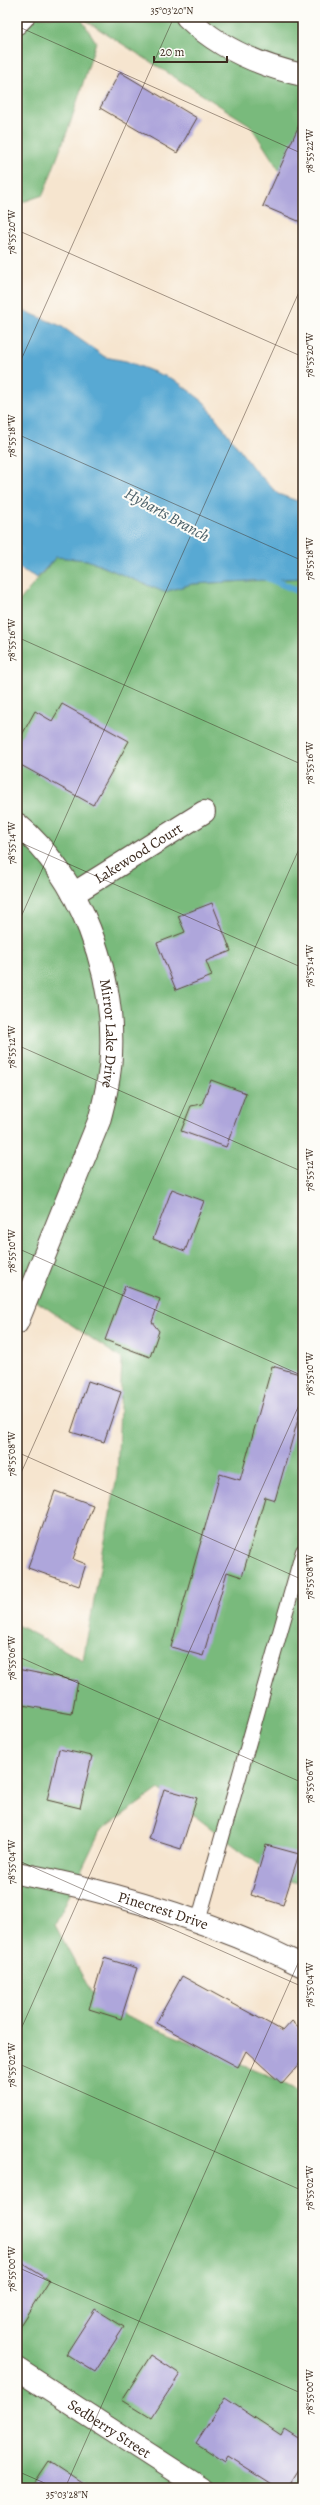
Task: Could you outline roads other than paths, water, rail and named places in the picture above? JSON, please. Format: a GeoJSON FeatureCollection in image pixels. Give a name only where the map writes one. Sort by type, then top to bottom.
{"type":"FeatureCollection","features":[{"type":"Feature","properties":{"kind":"street"},"geometry":{"type":"LineString","coordinates":[[17,23],[23,17]]}},
{"type":"Feature","properties":{"kind":"street"},"geometry":{"type":"LineString","coordinates":[[187,17],[216,40],[245,56],[276,69],[303,75]]}},
{"type":"Feature","properties":{"kind":"street","name":"Lakewood Court"},"geometry":{"type":"LineString","coordinates":[[73,894],[204,812]]}},
{"type":"Feature","properties":{"kind":"street","name":"Mirror Lake Drive"},"geometry":{"type":"LineString","coordinates":[[17,824],[44,852],[73,894],[93,939],[102,972],[110,1021],[111,1055],[108,1088],[99,1121],[17,1323]]}},
{"type":"Feature","properties":{"kind":"street","name":"Pinecrest Drive"},"geometry":{"type":"LineString","coordinates":[[17,1873],[90,1889],[149,1905],[229,1932],[303,1966]]}},
{"type":"Feature","properties":{"kind":"street","name":"Sedberry Street"},"geometry":{"type":"LineString","coordinates":[[17,2369],[201,2488]]}},
{"type":"Feature","properties":{"kind":"lane"},"geometry":{"type":"LineString","coordinates":[[198,1922],[303,1551]]}},
{"type":"Feature","properties":{"kind":"water"},"geometry":{"type":"Polygon","coordinates":[[[17,308],[61,326],[105,357],[126,361],[175,380],[204,402],[253,468],[278,494],[303,503],[303,578],[192,584],[164,592],[87,560],[56,557],[37,578],[17,567],[17,308]]]}},
{"type":"Feature","properties":{"kind":"waterway","name":"Hybarts Branch"},"geometry":{"type":"LineString","coordinates":[[261,575],[303,593]]}}]}
